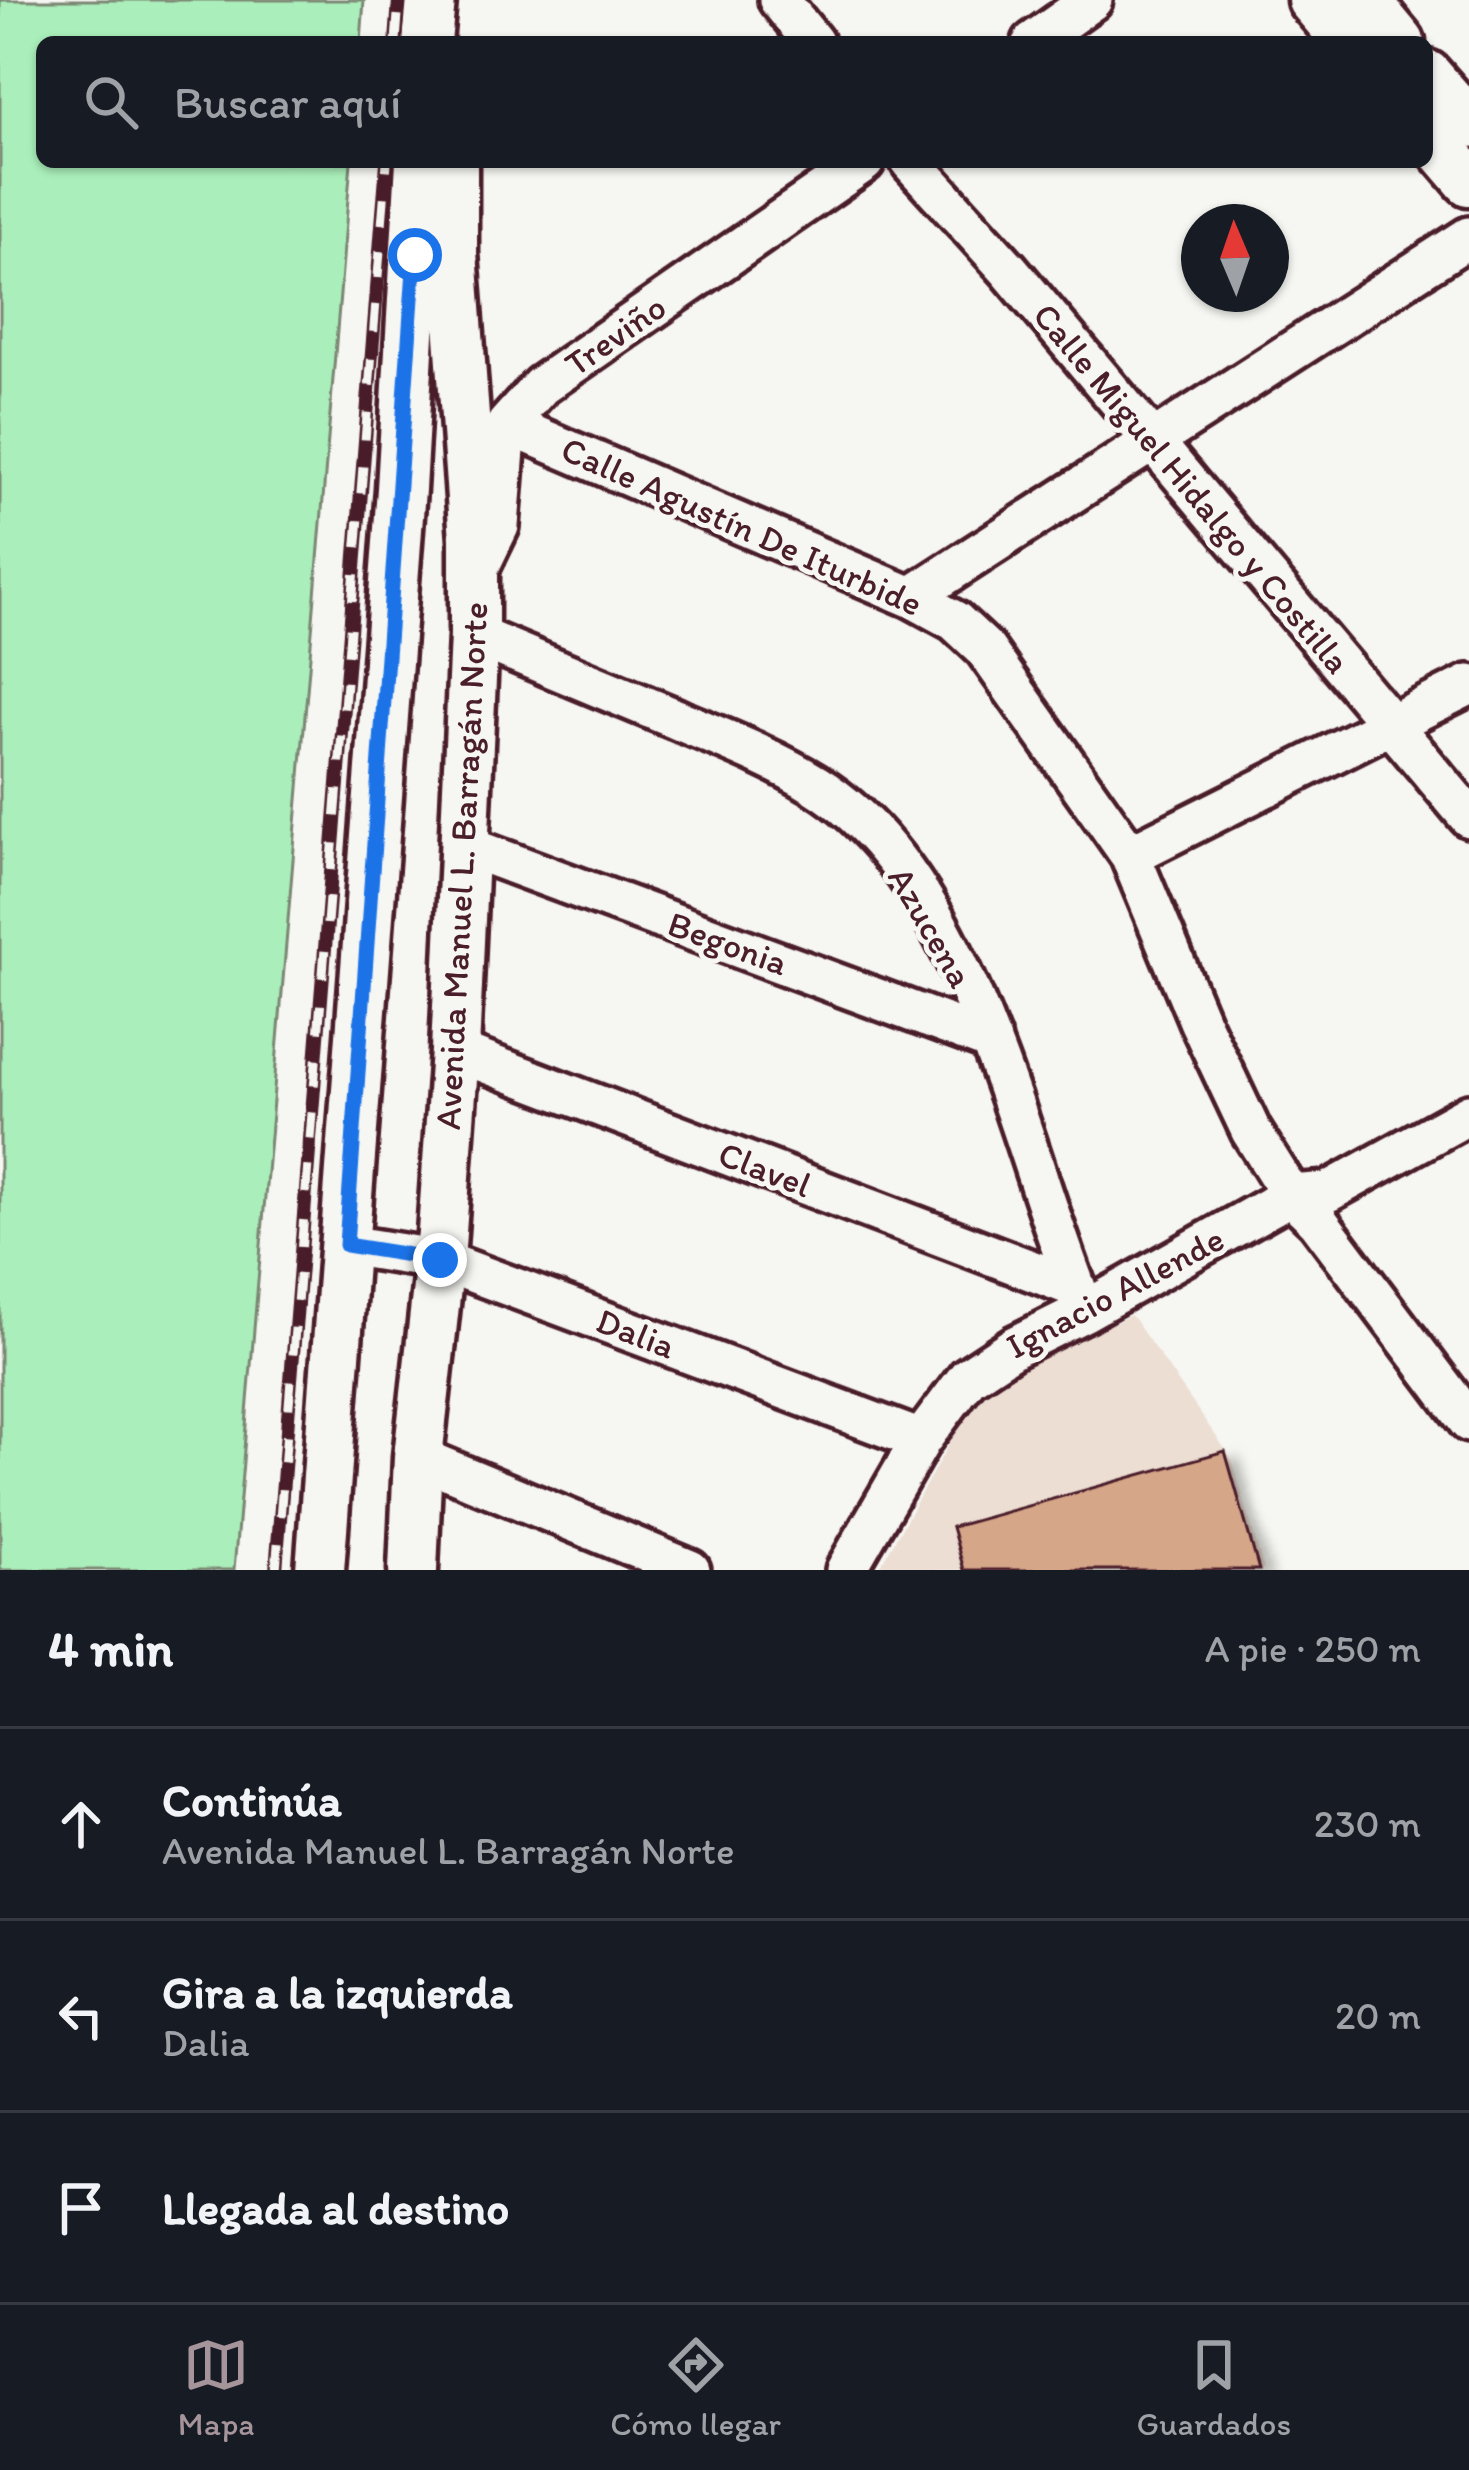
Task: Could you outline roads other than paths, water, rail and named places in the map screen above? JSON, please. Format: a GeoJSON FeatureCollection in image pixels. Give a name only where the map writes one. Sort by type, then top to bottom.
{"type":"FeatureCollection","features":[{"type":"Feature","properties":{"kind":"main road"},"geometry":{"type":"LineString","coordinates":[[428,36],[431,0]]}},
{"type":"Feature","properties":{"kind":"main road"},"geometry":{"type":"LineString","coordinates":[[458,36],[460,0]]}},
{"type":"Feature","properties":{"kind":"main road"},"geometry":{"type":"LineString","coordinates":[[1312,0],[1343,36]]}},
{"type":"Feature","properties":{"kind":"main road"},"geometry":{"type":"LineString","coordinates":[[1365,0],[1395,36]]}},
{"type":"Feature","properties":{"kind":"main road"},"geometry":{"type":"LineString","coordinates":[[1447,99],[1469,182]]}},
{"type":"Feature","properties":{"kind":"main road"},"geometry":{"type":"LineString","coordinates":[[320,1570],[401,488],[420,168]]}},
{"type":"Feature","properties":{"kind":"main road","name":"Avenida Manuel L. Barragán Norte"},"geometry":{"type":"LineString","coordinates":[[413,1570],[418,1457],[440,1260],[454,1051],[474,635],[453,253],[453,168]]}},
{"type":"Feature","properties":{"kind":"street"},"geometry":{"type":"LineString","coordinates":[[779,0],[808,36]]}},
{"type":"Feature","properties":{"kind":"street"},"geometry":{"type":"LineString","coordinates":[[1041,36],[1092,0]]}},
{"type":"Feature","properties":{"kind":"street","name":"Treviño"},"geometry":{"type":"LineString","coordinates":[[507,424],[541,386],[855,168]]}},
{"type":"Feature","properties":{"kind":"street","name":"Calle Miguel Hidalgo y Costilla"},"geometry":{"type":"LineString","coordinates":[[916,168],[1010,270],[1469,818]]}},
{"type":"Feature","properties":{"kind":"street"},"geometry":{"type":"LineString","coordinates":[[911,597],[1469,237]]}},
{"type":"Feature","properties":{"kind":"street"},"geometry":{"type":"LineString","coordinates":[[474,578],[499,526],[507,424]]}},
{"type":"Feature","properties":{"kind":"street","name":"Calle Agustín De Iturbide"},"geometry":{"type":"LineString","coordinates":[[507,424],[911,597],[955,621],[985,649],[1130,855],[1251,1131],[1291,1195],[1318,1221],[1469,1422]]}},
{"type":"Feature","properties":{"kind":"street","name":"Azucena"},"geometry":{"type":"LineString","coordinates":[[474,635],[736,745],[818,785],[869,828],[924,899],[991,1041],[1080,1299]]}},
{"type":"Feature","properties":{"kind":"street"},"geometry":{"type":"LineString","coordinates":[[1130,855],[1469,685]]}},
{"type":"Feature","properties":{"kind":"street","name":"Begonia"},"geometry":{"type":"LineString","coordinates":[[466,846],[991,1041]]}},
{"type":"Feature","properties":{"kind":"street","name":"Clavel"},"geometry":{"type":"LineString","coordinates":[[454,1051],[1080,1299]]}},
{"type":"Feature","properties":{"kind":"street","name":"Ignacio Allende"},"geometry":{"type":"LineString","coordinates":[[846,1570],[921,1440],[952,1395],[991,1359],[1080,1299],[1291,1195],[1328,1192],[1469,1114]]}},
{"type":"Feature","properties":{"kind":"street","name":"Dalia"},"geometry":{"type":"LineString","coordinates":[[346,1245],[440,1260],[921,1440]]}},
{"type":"Feature","properties":{"kind":"street"},"geometry":{"type":"LineString","coordinates":[[418,1457],[690,1570]]}},
{"type":"Feature","properties":{"kind":"railway"},"geometry":{"type":"LineString","coordinates":[[396,36],[399,0]]}},
{"type":"Feature","properties":{"kind":"railway"},"geometry":{"type":"LineString","coordinates":[[276,1570],[387,168]]}}]}
